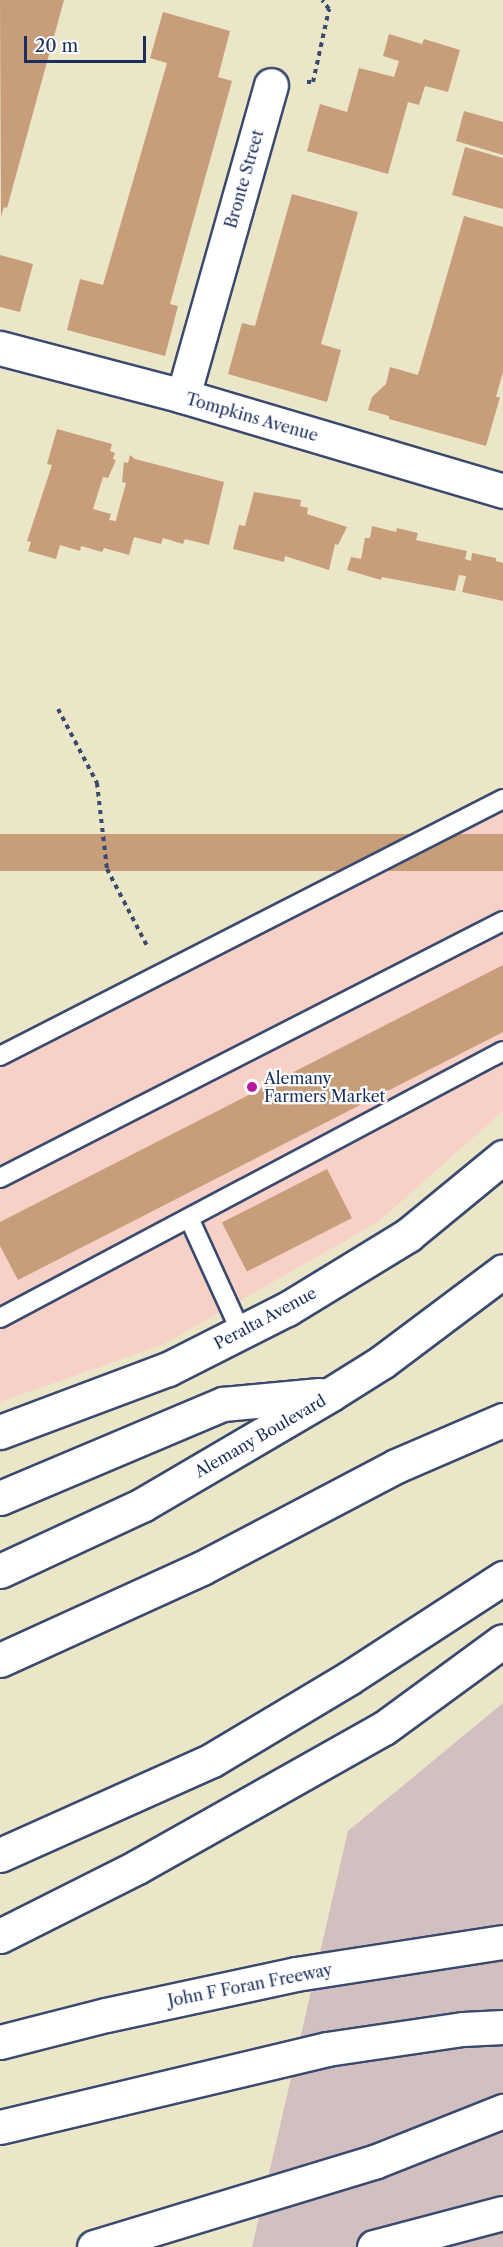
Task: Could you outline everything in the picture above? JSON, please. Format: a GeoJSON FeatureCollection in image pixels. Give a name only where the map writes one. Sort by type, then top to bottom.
{"type":"FeatureCollection","features":[{"type":"Feature","properties":{"kind":"main road","name":"Bronte Street"},"geometry":{"type":"LineString","coordinates":[[183,396],[271,85]]}},
{"type":"Feature","properties":{"kind":"main road","name":"Tompkins Avenue"},"geometry":{"type":"LineString","coordinates":[[0,348],[183,396],[503,491]]}},
{"type":"Feature","properties":{"kind":"main road","name":"Peralta Avenue"},"geometry":{"type":"LineString","coordinates":[[0,1432],[168,1369],[287,1309],[408,1235],[503,1157]]}},
{"type":"Feature","properties":{"kind":"main road","name":"Alemany Boulevard"},"geometry":{"type":"LineString","coordinates":[[0,1571],[142,1505],[331,1394],[382,1362],[503,1271]]}},
{"type":"Feature","properties":{"kind":"main road"},"geometry":{"type":"LineString","coordinates":[[0,1498],[223,1404],[331,1394]]}},
{"type":"Feature","properties":{"kind":"main road"},"geometry":{"type":"LineString","coordinates":[[0,1660],[202,1568],[396,1466],[503,1420]]}},
{"type":"Feature","properties":{"kind":"main road"},"geometry":{"type":"LineString","coordinates":[[0,1855],[212,1760],[349,1678],[503,1578]]}},
{"type":"Feature","properties":{"kind":"main road"},"geometry":{"type":"LineString","coordinates":[[0,1936],[137,1867],[231,1812],[384,1728],[503,1641]]}},
{"type":"Feature","properties":{"kind":"main road","name":"John F Foran Freeway"},"geometry":{"type":"LineString","coordinates":[[0,2042],[106,2015],[296,1974],[503,1942]]}},
{"type":"Feature","properties":{"kind":"main road"},"geometry":{"type":"LineString","coordinates":[[0,2127],[327,2049],[463,2029],[503,2027]]}},
{"type":"Feature","properties":{"kind":"main road"},"geometry":{"type":"LineString","coordinates":[[94,2247],[374,2162],[503,2111]]}},
{"type":"Feature","properties":{"kind":"main road"},"geometry":{"type":"LineString","coordinates":[[374,2247],[503,2213]]}},
{"type":"Feature","properties":{"kind":"lane"},"geometry":{"type":"LineString","coordinates":[[0,1056],[503,799]]}},
{"type":"Feature","properties":{"kind":"lane"},"geometry":{"type":"LineString","coordinates":[[0,1178],[503,921]]}},
{"type":"Feature","properties":{"kind":"lane"},"geometry":{"type":"LineString","coordinates":[[0,1318],[503,1052]]}},
{"type":"Feature","properties":{"kind":"lane"},"geometry":{"type":"LineString","coordinates":[[189,1218],[241,1332]]}},
{"type":"Feature","properties":{"kind":"path"},"geometry":{"type":"LineString","coordinates":[[271,85],[313,82],[330,9],[322,0]]}},
{"type":"Feature","properties":{"kind":"path"},"geometry":{"type":"LineString","coordinates":[[58,709],[97,783],[106,869],[162,973]]}},
{"type":"Feature","properties":{"kind":"shaded area","name":"Alemany Farmers Market"},"geometry":{"type":"Polygon","coordinates":[[[503,809],[503,1111],[378,1222],[164,1344],[0,1402],[0,1063],[503,809]]]}},
{"type":"Feature","properties":{"kind":"shaded area"},"geometry":{"type":"Polygon","coordinates":[[[503,1703],[503,2247],[252,2247],[348,1831],[503,1703]]]}},
{"type":"Feature","properties":{"kind":"building"},"geometry":{"type":"Polygon","coordinates":[[[0,0],[64,0],[7,208],[4,207],[1,217],[0,0]]]}},
{"type":"Feature","properties":{"kind":"building"},"geometry":{"type":"Polygon","coordinates":[[[163,12],[230,31],[218,77],[232,81],[170,304],[178,306],[165,356],[67,330],[80,279],[103,285],[167,63],[150,58],[163,12]]]}},
{"type":"Feature","properties":{"kind":"building"},"geometry":{"type":"Polygon","coordinates":[[[389,34],[422,44],[424,39],[460,50],[448,92],[425,86],[419,105],[408,102],[388,174],[307,151],[320,104],[347,112],[359,68],[394,77],[399,61],[383,56],[389,34]]]}},
{"type":"Feature","properties":{"kind":"building"},"geometry":{"type":"Polygon","coordinates":[[[464,111],[503,122],[503,155],[456,141],[464,111]]]}},
{"type":"Feature","properties":{"kind":"building"},"geometry":{"type":"Polygon","coordinates":[[[465,147],[503,158],[503,209],[452,195],[465,147]]]}},
{"type":"Feature","properties":{"kind":"building"},"geometry":{"type":"Polygon","coordinates":[[[292,194],[358,212],[321,344],[341,350],[327,402],[228,374],[242,323],[255,326],[292,194]]]}},
{"type":"Feature","properties":{"kind":"building"},"geometry":{"type":"Polygon","coordinates":[[[464,216],[503,227],[503,372],[496,397],[500,397],[486,446],[389,419],[389,416],[368,410],[372,397],[386,384],[390,367],[418,375],[464,216]]]}},
{"type":"Feature","properties":{"kind":"building"},"geometry":{"type":"Polygon","coordinates":[[[0,255],[33,264],[20,312],[0,307],[0,255]]]}},
{"type":"Feature","properties":{"kind":"building"},"geometry":{"type":"Polygon","coordinates":[[[57,429],[112,444],[110,451],[115,453],[113,459],[116,460],[108,478],[103,477],[93,509],[111,514],[109,520],[116,521],[126,483],[122,482],[124,462],[128,463],[130,455],[135,459],[224,482],[209,545],[185,539],[183,544],[163,538],[161,544],[134,537],[129,555],[104,548],[102,552],[81,546],[80,551],[60,545],[56,559],[28,551],[31,542],[27,541],[52,465],[47,464],[57,429]]]}},
{"type":"Feature","properties":{"kind":"building"},"geometry":{"type":"Polygon","coordinates":[[[254,492],[301,500],[300,506],[308,508],[307,514],[347,527],[338,545],[335,544],[329,570],[285,556],[284,562],[233,549],[239,525],[245,526],[254,492]]]}},
{"type":"Feature","properties":{"kind":"building"},"geometry":{"type":"Polygon","coordinates":[[[372,526],[396,532],[397,528],[418,533],[416,540],[467,551],[465,559],[471,561],[472,553],[496,558],[496,561],[503,563],[503,601],[462,592],[466,576],[459,575],[455,591],[382,577],[381,580],[347,570],[351,557],[361,559],[365,538],[370,538],[372,526]]]}},
{"type":"Feature","properties":{"kind":"building"},"geometry":{"type":"Polygon","coordinates":[[[0,834],[503,834],[503,871],[0,871],[0,834]]]}},
{"type":"Feature","properties":{"kind":"building"},"geometry":{"type":"Polygon","coordinates":[[[503,965],[503,1032],[18,1280],[0,1246],[0,1222],[503,965]]]}},
{"type":"Feature","properties":{"kind":"building"},"geometry":{"type":"Polygon","coordinates":[[[327,1169],[352,1218],[247,1272],[222,1223],[327,1169]]]}},
{"type":"Feature","properties":{"kind":"place","name":"Alemany Farmers Market"},"geometry":{"type":"Point","coordinates":[252,1087]}}]}
